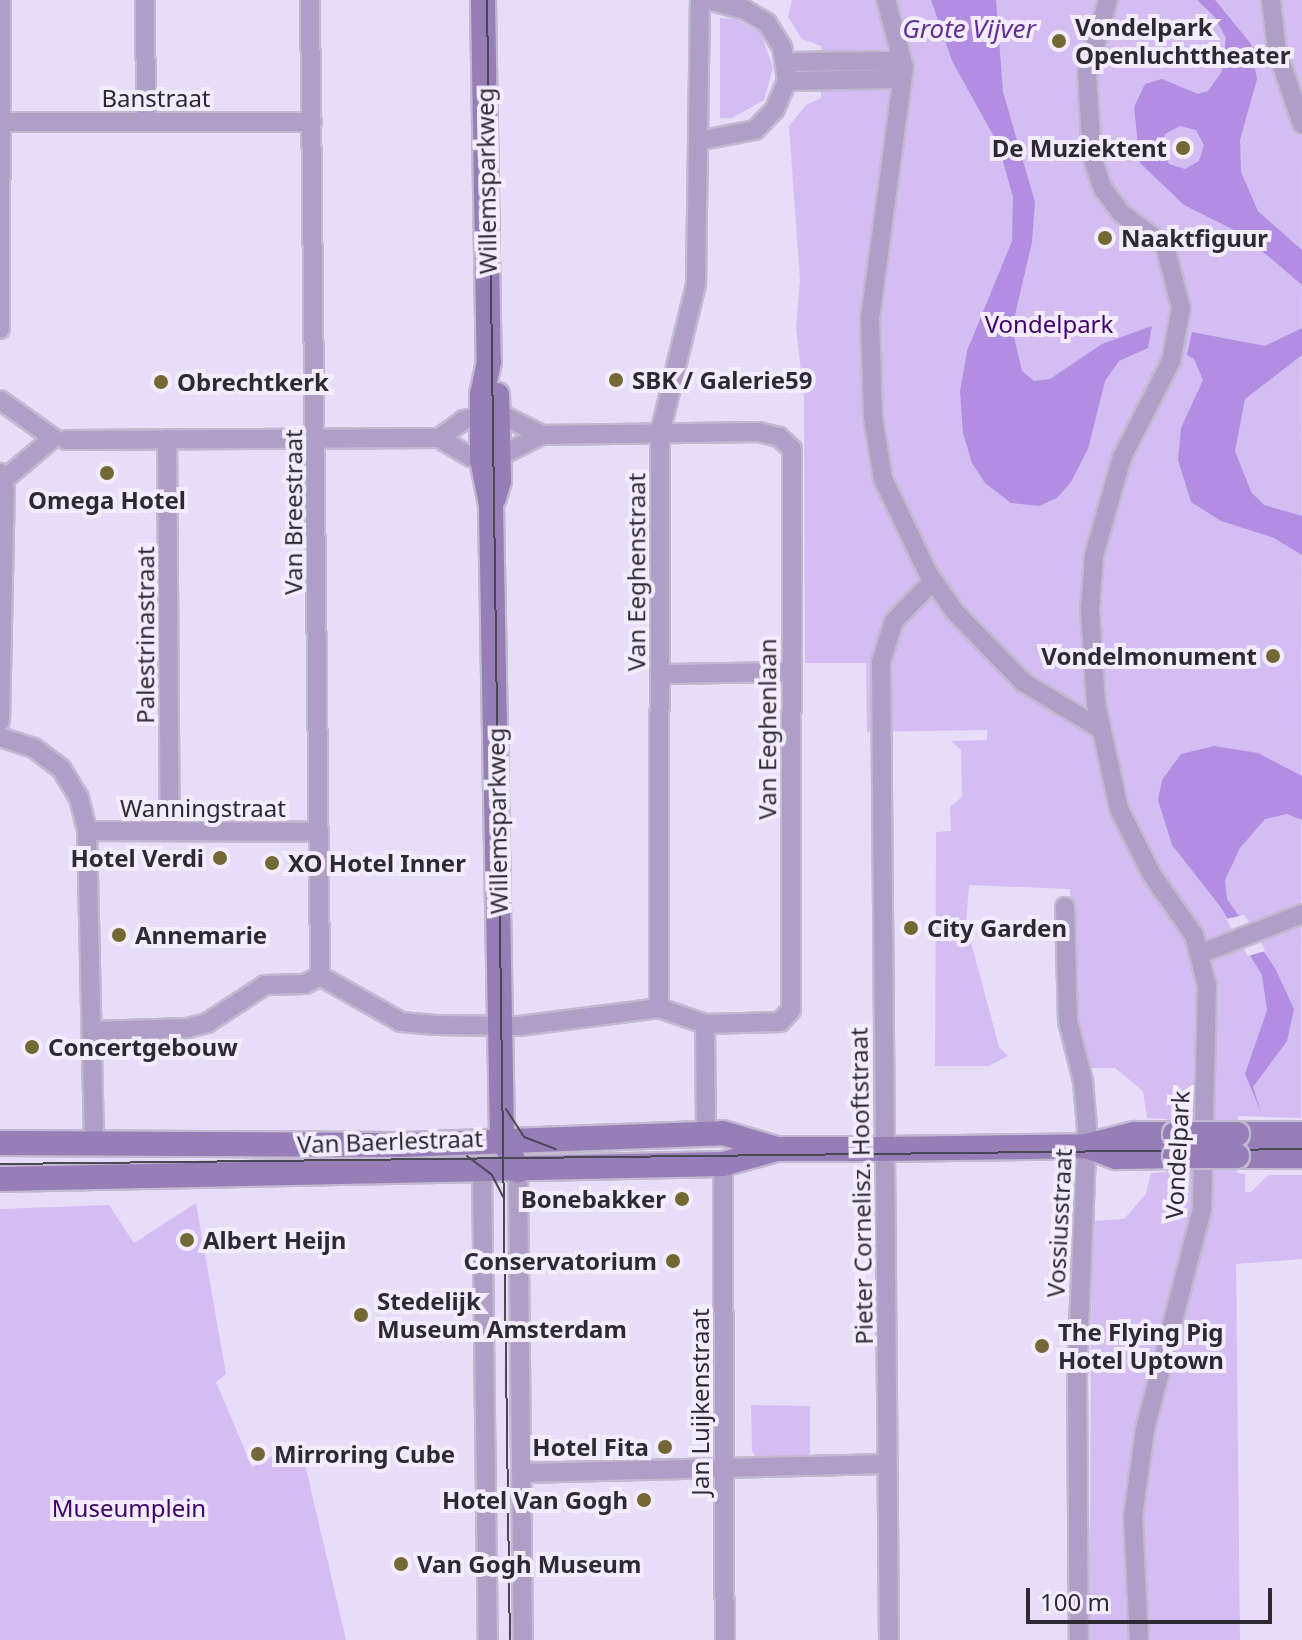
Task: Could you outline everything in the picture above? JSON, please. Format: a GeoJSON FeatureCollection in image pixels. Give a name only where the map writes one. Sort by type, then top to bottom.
{"type":"FeatureCollection","features":[{"type":"Feature","properties":{"kind":"street"},"geometry":{"type":"LineString","coordinates":[[0,329],[1,0]]}},
{"type":"Feature","properties":{"kind":"street"},"geometry":{"type":"LineString","coordinates":[[145,0],[146,122]]}},
{"type":"Feature","properties":{"kind":"street","name":"Van Breestraat"},"geometry":{"type":"LineString","coordinates":[[310,0],[317,437],[320,976]]}},
{"type":"Feature","properties":{"kind":"street","name":"Willemsparkweg"},"geometry":{"type":"LineString","coordinates":[[483,0],[502,1137]]}},
{"type":"Feature","properties":{"kind":"street","name":"Van Eeghenstraat"},"geometry":{"type":"LineString","coordinates":[[659,1008],[660,433],[696,284],[702,140],[700,0]]}},
{"type":"Feature","properties":{"kind":"street"},"geometry":{"type":"LineString","coordinates":[[702,140],[755,130],[775,109],[786,72],[767,23],[745,10],[708,0]]}},
{"type":"Feature","properties":{"kind":"street"},"geometry":{"type":"LineString","coordinates":[[886,0],[904,67],[875,266],[871,383],[883,479],[933,581],[1000,662],[1099,728]]}},
{"type":"Feature","properties":{"kind":"street","name":"Vondelpark"},"geometry":{"type":"LineString","coordinates":[[1108,0],[1087,74],[1092,156],[1103,189],[1121,213],[1165,246],[1181,308],[1171,361],[1118,468],[1094,555],[1090,610],[1099,728],[1119,809],[1152,875],[1202,953],[1207,986],[1205,1179],[1196,1237],[1139,1459],[1133,1517],[1139,1640]]}},
{"type":"Feature","properties":{"kind":"street"},"geometry":{"type":"LineString","coordinates":[[1271,0],[1277,51],[1302,124]]}},
{"type":"Feature","properties":{"kind":"street"},"geometry":{"type":"LineString","coordinates":[[786,72],[891,61],[904,67]]}},
{"type":"Feature","properties":{"kind":"street","name":"Banstraat"},"geometry":{"type":"LineString","coordinates":[[1,122],[312,122]]}},
{"type":"Feature","properties":{"kind":"street"},"geometry":{"type":"LineString","coordinates":[[0,388],[66,440]]}},
{"type":"Feature","properties":{"kind":"street"},"geometry":{"type":"LineString","coordinates":[[0,400],[53,438],[2,483],[0,721]]}},
{"type":"Feature","properties":{"kind":"street"},"geometry":{"type":"LineString","coordinates":[[439,438],[446,430],[490,416],[542,435],[660,433]]}},
{"type":"Feature","properties":{"kind":"street","name":"Van Eeghenlaan"},"geometry":{"type":"LineString","coordinates":[[660,433],[779,437],[792,449],[791,1010],[780,1022],[705,1024]]}},
{"type":"Feature","properties":{"kind":"street"},"geometry":{"type":"LineString","coordinates":[[2,483],[66,440],[439,438],[490,459],[542,435]]}},
{"type":"Feature","properties":{"kind":"street","name":"Palestrinastraat"},"geometry":{"type":"LineString","coordinates":[[167,439],[170,831]]}},
{"type":"Feature","properties":{"kind":"street","name":"Pieter Cornelisz. Hooftstraat"},"geometry":{"type":"LineString","coordinates":[[889,1640],[880,731],[886,639],[906,603],[933,581]]}},
{"type":"Feature","properties":{"kind":"street"},"geometry":{"type":"LineString","coordinates":[[660,674],[791,672]]}},
{"type":"Feature","properties":{"kind":"street"},"geometry":{"type":"LineString","coordinates":[[0,737],[34,748],[61,768],[79,798],[87,831],[94,1144]]}},
{"type":"Feature","properties":{"kind":"street","name":"Wanningstraat"},"geometry":{"type":"LineString","coordinates":[[87,831],[319,832]]}},
{"type":"Feature","properties":{"kind":"street","name":"Vossiusstraat"},"geometry":{"type":"LineString","coordinates":[[1065,907],[1068,1021],[1083,1081],[1087,1146],[1077,1376],[1079,1640]]}},
{"type":"Feature","properties":{"kind":"street"},"geometry":{"type":"LineString","coordinates":[[1202,953],[1302,914]]}},
{"type":"Feature","properties":{"kind":"street"},"geometry":{"type":"LineString","coordinates":[[92,1031],[188,1028],[207,1023],[265,985],[305,984],[320,976],[401,1022],[500,1026],[659,1008],[705,1024],[706,1134]]}},
{"type":"Feature","properties":{"kind":"street","name":"Van Baerlestraat"},"geometry":{"type":"LineString","coordinates":[[0,1143],[403,1145],[502,1137],[723,1133],[777,1149]]}},
{"type":"Feature","properties":{"kind":"street","name":"Van Baerlestraat"},"geometry":{"type":"LineString","coordinates":[[0,1179],[217,1171],[518,1170],[723,1164],[777,1149],[1087,1146],[1134,1134],[1175,1145],[1237,1145]]}},
{"type":"Feature","properties":{"kind":"street"},"geometry":{"type":"LineString","coordinates":[[1237,1145],[1302,1134]]}},
{"type":"Feature","properties":{"kind":"street"},"geometry":{"type":"LineString","coordinates":[[488,1640],[482,1170],[502,1137]]}},
{"type":"Feature","properties":{"kind":"street"},"geometry":{"type":"LineString","coordinates":[[502,1137],[518,1170],[523,1640]]}},
{"type":"Feature","properties":{"kind":"street"},"geometry":{"type":"LineString","coordinates":[[1237,1145],[1302,1156]]}},
{"type":"Feature","properties":{"kind":"street","name":"Jan Luijkenstraat"},"geometry":{"type":"LineString","coordinates":[[723,1164],[725,1640]]}},
{"type":"Feature","properties":{"kind":"street"},"geometry":{"type":"LineString","coordinates":[[521,1473],[887,1464]]}},
{"type":"Feature","properties":{"kind":"green space","name":"Vondelpark"},"geometry":{"type":"Polygon","coordinates":[[[792,0],[1302,0],[1301,1118],[1238,1116],[1237,1173],[1245,1174],[1245,1192],[1251,1192],[1268,1175],[1302,1175],[1302,1259],[1236,1264],[1240,1640],[1089,1640],[1092,1221],[1124,1219],[1146,1194],[1151,1173],[1166,1172],[1167,1119],[1147,1118],[1143,1091],[1115,1068],[1088,1068],[1078,1022],[1070,889],[969,885],[966,923],[999,1047],[1008,1056],[989,1066],[935,1066],[936,832],[951,831],[950,807],[962,797],[961,750],[951,741],[987,740],[987,730],[867,732],[866,663],[805,663],[804,398],[796,328],[800,280],[789,126],[806,105],[821,98],[821,46],[802,39],[788,17],[792,0]]]}},
{"type":"Feature","properties":{"kind":"green space"},"geometry":{"type":"Polygon","coordinates":[[[720,18],[736,19],[761,33],[773,68],[764,100],[732,118],[720,118],[720,18]]]}},
{"type":"Feature","properties":{"kind":"green space","name":"Museumplein"},"geometry":{"type":"Polygon","coordinates":[[[196,1203],[226,1374],[216,1382],[252,1467],[276,1454],[302,1451],[346,1640],[0,1640],[0,1209],[109,1205],[134,1243],[196,1203]]]}},
{"type":"Feature","properties":{"kind":"green space"},"geometry":{"type":"Polygon","coordinates":[[[751,1405],[810,1406],[810,1453],[804,1462],[760,1463],[752,1452],[751,1405]]]}},
{"type":"Feature","properties":{"kind":"water","name":"Grote Vijver"},"geometry":{"type":"Polygon","coordinates":[[[931,0],[996,0],[1003,92],[1035,202],[1032,242],[1012,328],[1022,371],[1034,381],[1050,379],[1102,344],[1152,326],[1148,348],[1119,361],[1105,381],[1088,449],[1071,482],[1057,498],[1039,506],[1011,503],[985,483],[972,463],[963,433],[960,392],[967,351],[1012,241],[1013,197],[998,144],[952,61],[931,0]]]}},
{"type":"Feature","properties":{"kind":"water"},"geometry":{"type":"Polygon","coordinates":[[[1197,0],[1215,0],[1251,44],[1257,79],[1240,140],[1241,172],[1258,211],[1302,250],[1302,285],[1242,234],[1184,205],[1140,163],[1134,107],[1145,84],[1162,79],[1198,94],[1208,91],[1222,71],[1226,38],[1214,16],[1197,0]],[[1180,126],[1165,134],[1161,150],[1169,164],[1185,169],[1199,161],[1204,145],[1196,130],[1180,126]]]}},
{"type":"Feature","properties":{"kind":"water"},"geometry":{"type":"Polygon","coordinates":[[[1302,328],[1302,355],[1245,399],[1235,451],[1251,492],[1264,505],[1302,516],[1302,555],[1274,538],[1221,521],[1191,502],[1178,460],[1181,428],[1203,380],[1194,359],[1187,355],[1192,332],[1265,346],[1302,328]]]}},
{"type":"Feature","properties":{"kind":"water"},"geometry":{"type":"Polygon","coordinates":[[[1214,746],[1258,753],[1302,776],[1302,820],[1287,814],[1265,819],[1240,848],[1225,880],[1227,899],[1275,968],[1294,1009],[1287,1041],[1253,1087],[1261,1112],[1245,1074],[1267,1010],[1262,975],[1220,906],[1172,845],[1158,800],[1162,780],[1181,754],[1214,746]]]}},
{"type":"Feature","properties":{"kind":"pier"},"geometry":{"type":"Polygon","coordinates":[[[1244,915],[1265,951],[1248,956],[1226,919],[1244,915]]]}},
{"type":"Feature","properties":{"kind":"tram line"},"geometry":{"type":"LineString","coordinates":[[487,0],[510,1640]]}},
{"type":"Feature","properties":{"kind":"tram line"},"geometry":{"type":"LineString","coordinates":[[506,1109],[524,1137],[556,1149]]}},
{"type":"Feature","properties":{"kind":"tram line"},"geometry":{"type":"LineString","coordinates":[[0,1164],[1302,1149]]}},
{"type":"Feature","properties":{"kind":"tram line"},"geometry":{"type":"LineString","coordinates":[[467,1156],[492,1175],[503,1197]]}},
{"type":"Feature","properties":{"kind":"place","name":"Vondelpark Openluchttheater"},"geometry":{"type":"Point","coordinates":[1059,41]}},
{"type":"Feature","properties":{"kind":"place","name":"De Muziektent"},"geometry":{"type":"Point","coordinates":[1183,148]}},
{"type":"Feature","properties":{"kind":"place","name":"Naaktfiguur"},"geometry":{"type":"Point","coordinates":[1105,238]}},
{"type":"Feature","properties":{"kind":"place","name":"SBK / Galerie59"},"geometry":{"type":"Point","coordinates":[616,380]}},
{"type":"Feature","properties":{"kind":"place","name":"Obrechtkerk"},"geometry":{"type":"Point","coordinates":[161,382]}},
{"type":"Feature","properties":{"kind":"place","name":"Omega Hotel"},"geometry":{"type":"Point","coordinates":[107,473]}},
{"type":"Feature","properties":{"kind":"place","name":"Vondelmonument"},"geometry":{"type":"Point","coordinates":[1273,656]}},
{"type":"Feature","properties":{"kind":"place","name":"Hotel Verdi"},"geometry":{"type":"Point","coordinates":[220,858]}},
{"type":"Feature","properties":{"kind":"place","name":"XO Hotel Inner"},"geometry":{"type":"Point","coordinates":[272,863]}},
{"type":"Feature","properties":{"kind":"place","name":"City Garden"},"geometry":{"type":"Point","coordinates":[911,928]}},
{"type":"Feature","properties":{"kind":"place","name":"Annemarie"},"geometry":{"type":"Point","coordinates":[119,935]}},
{"type":"Feature","properties":{"kind":"place","name":"Concertgebouw"},"geometry":{"type":"Point","coordinates":[32,1047]}},
{"type":"Feature","properties":{"kind":"place","name":"Bonebakker"},"geometry":{"type":"Point","coordinates":[682,1199]}},
{"type":"Feature","properties":{"kind":"place","name":"Albert Heijn"},"geometry":{"type":"Point","coordinates":[187,1240]}},
{"type":"Feature","properties":{"kind":"place","name":"Conservatorium"},"geometry":{"type":"Point","coordinates":[673,1261]}},
{"type":"Feature","properties":{"kind":"place","name":"Stedelijk Museum Amsterdam"},"geometry":{"type":"Point","coordinates":[361,1315]}},
{"type":"Feature","properties":{"kind":"place","name":"The Flying Pig Hotel Uptown"},"geometry":{"type":"Point","coordinates":[1042,1346]}},
{"type":"Feature","properties":{"kind":"place","name":"Hotel Fita"},"geometry":{"type":"Point","coordinates":[665,1447]}},
{"type":"Feature","properties":{"kind":"place","name":"Mirroring Cube"},"geometry":{"type":"Point","coordinates":[258,1454]}},
{"type":"Feature","properties":{"kind":"place","name":"Hotel Van Gogh"},"geometry":{"type":"Point","coordinates":[644,1500]}},
{"type":"Feature","properties":{"kind":"place","name":"Van Gogh Museum"},"geometry":{"type":"Point","coordinates":[401,1564]}}]}
